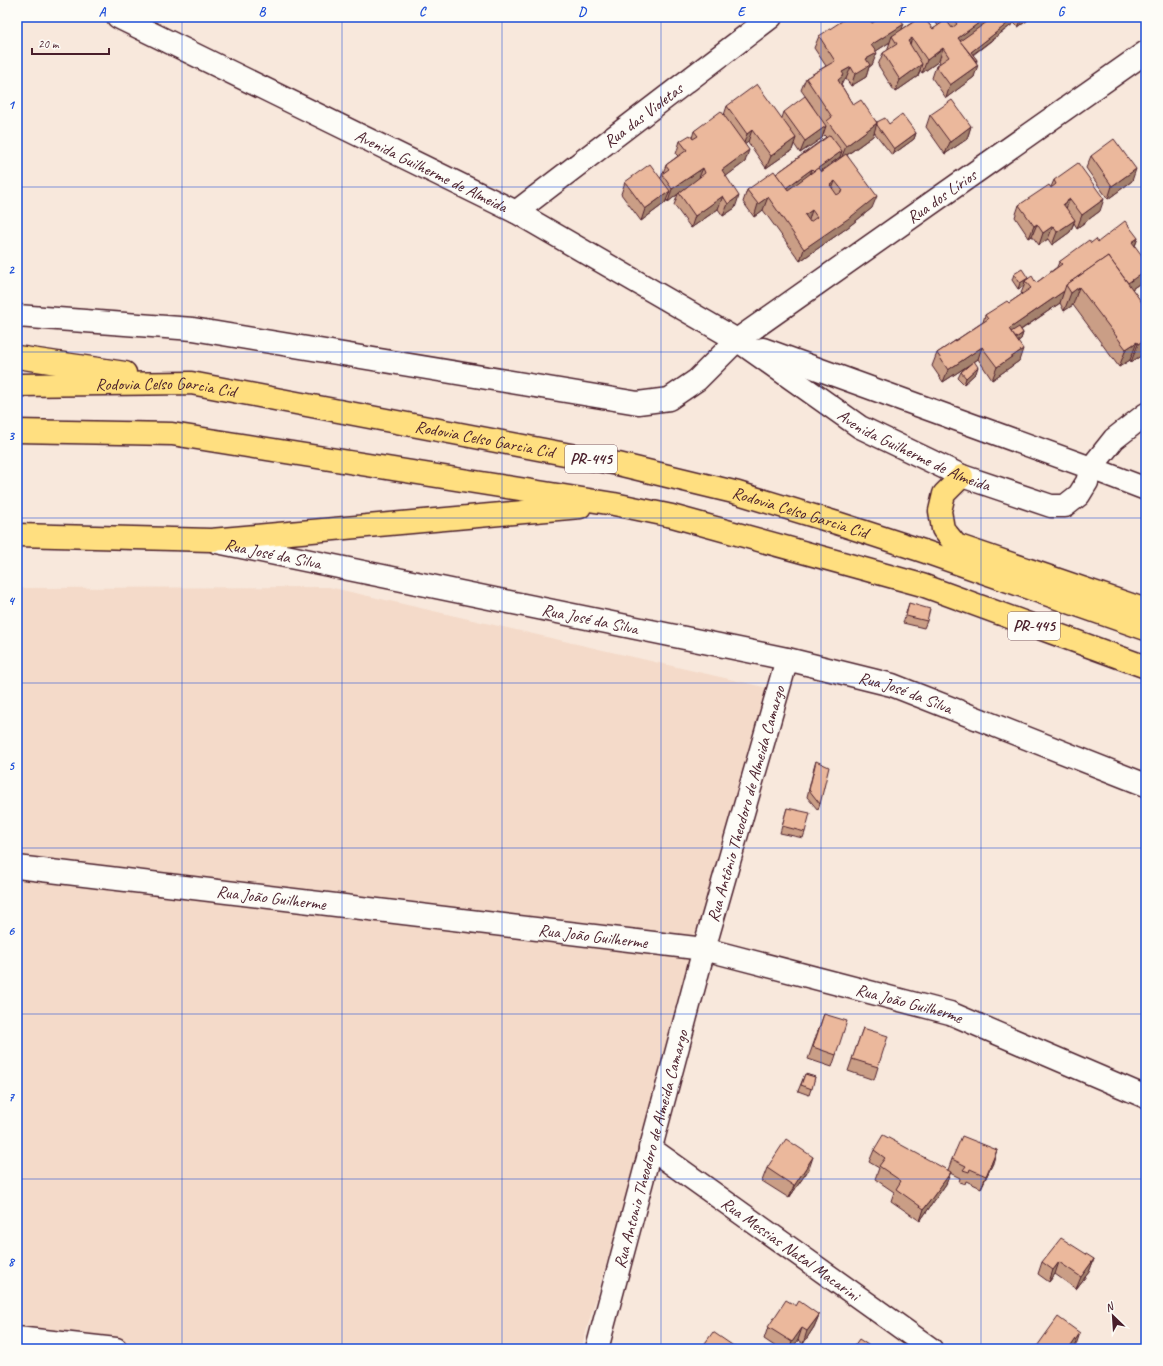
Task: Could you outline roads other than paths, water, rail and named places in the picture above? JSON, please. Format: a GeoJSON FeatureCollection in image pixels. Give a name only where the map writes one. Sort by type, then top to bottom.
{"type":"FeatureCollection","features":[{"type":"Feature","properties":{"kind":"highway"},"geometry":{"type":"LineString","coordinates":[[17,357],[192,383]]}},
{"type":"Feature","properties":{"kind":"highway","name":"Rodovia Celso Garcia Cid"},"geometry":{"type":"LineString","coordinates":[[17,385],[192,383],[618,464],[738,493],[923,551],[1146,629]]}},
{"type":"Feature","properties":{"kind":"highway","name":"Rodovia Celso Garcia Cid"},"geometry":{"type":"LineString","coordinates":[[17,430],[172,434],[614,504],[672,516],[922,585],[1146,668]]}},
{"type":"Feature","properties":{"kind":"highway"},"geometry":{"type":"LineString","coordinates":[[962,476],[944,494],[940,511],[943,529],[956,544],[1146,610]]}},
{"type":"Feature","properties":{"kind":"highway"},"geometry":{"type":"LineString","coordinates":[[211,540],[614,504]]}},
{"type":"Feature","properties":{"kind":"highway","name":"Rua José da Silva"},"geometry":{"type":"LineString","coordinates":[[17,535],[211,540]]}},
{"type":"Feature","properties":{"kind":"street","name":"Avenida Guilherme de Almeida"},"geometry":{"type":"LineString","coordinates":[[118,17],[516,212],[737,340],[860,428],[962,476],[1050,506],[1065,506],[1079,494],[1087,482],[1091,468]]}},
{"type":"Feature","properties":{"kind":"street","name":"Rua das Violetas"},"geometry":{"type":"LineString","coordinates":[[516,212],[761,19]]}},
{"type":"Feature","properties":{"kind":"street","name":"Rua dos Lírios"},"geometry":{"type":"LineString","coordinates":[[17,316],[193,329],[638,403],[669,399],[697,380],[737,340],[1146,52]]}},
{"type":"Feature","properties":{"kind":"street","name":"Avenida Guilherme de Almeida"},"geometry":{"type":"LineString","coordinates":[[737,340],[1146,489]]}},
{"type":"Feature","properties":{"kind":"street"},"geometry":{"type":"LineString","coordinates":[[1091,468],[1114,439],[1146,414]]}},
{"type":"Feature","properties":{"kind":"street","name":"Rua José da Silva"},"geometry":{"type":"LineString","coordinates":[[211,540],[787,660],[892,685],[1146,785]]}},
{"type":"Feature","properties":{"kind":"street","name":"Rua Antônio Theodoro de Almeida Camargo"},"geometry":{"type":"LineString","coordinates":[[704,949],[787,660]]}},
{"type":"Feature","properties":{"kind":"street","name":"Rua João Guilherme"},"geometry":{"type":"LineString","coordinates":[[17,867],[704,949],[950,1013],[1146,1097]]}},
{"type":"Feature","properties":{"kind":"street","name":"Rua Antonio Theodoro de Almeida Camargo"},"geometry":{"type":"LineString","coordinates":[[596,1349],[704,949]]}},
{"type":"Feature","properties":{"kind":"street","name":"Rua Messias Natal Macarini"},"geometry":{"type":"LineString","coordinates":[[650,1148],[931,1349]]}},
{"type":"Feature","properties":{"kind":"street"},"geometry":{"type":"LineString","coordinates":[[17,1338],[116,1349]]}}]}
